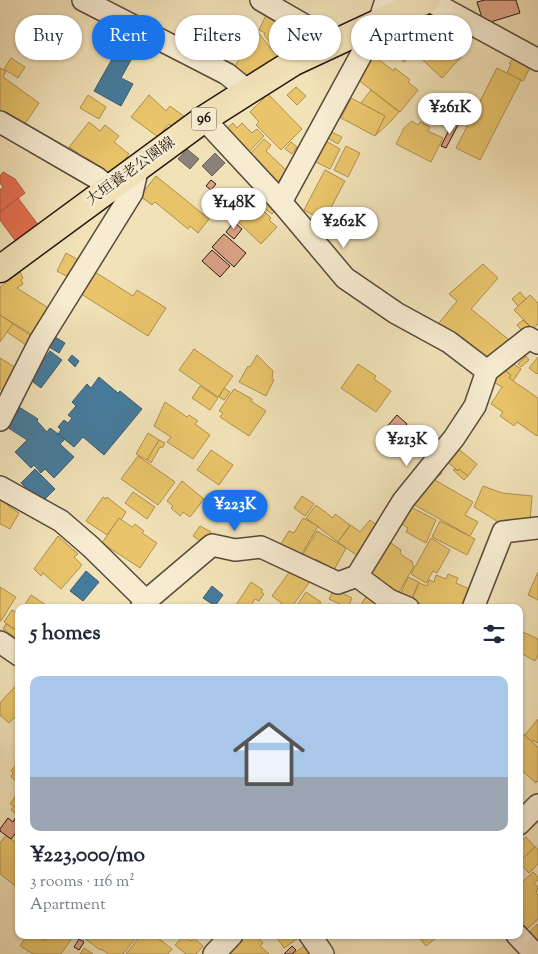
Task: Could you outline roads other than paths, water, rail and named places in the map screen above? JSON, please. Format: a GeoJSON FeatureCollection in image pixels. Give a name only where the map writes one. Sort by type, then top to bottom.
{"type":"FeatureCollection","features":[{"type":"Feature","properties":{"kind":"main road","name":"大垣養老公園線"},"geometry":{"type":"LineString","coordinates":[[341,39],[383,11],[427,0]]}},
{"type":"Feature","properties":{"kind":"main road","name":"大垣養老公園線"},"geometry":{"type":"LineString","coordinates":[[0,270],[204,119],[298,60]]}},
{"type":"Feature","properties":{"kind":"street"},"geometry":{"type":"LineString","coordinates":[[84,0],[227,74],[248,91]]}},
{"type":"Feature","properties":{"kind":"street"},"geometry":{"type":"LineString","coordinates":[[261,0],[287,15]]}},
{"type":"Feature","properties":{"kind":"street"},"geometry":{"type":"LineString","coordinates":[[427,0],[538,60]]}},
{"type":"Feature","properties":{"kind":"street"},"geometry":{"type":"LineString","coordinates":[[281,202],[383,11]]}},
{"type":"Feature","properties":{"kind":"street"},"geometry":{"type":"LineString","coordinates":[[204,119],[281,202],[345,278],[396,313],[449,342],[487,371]]}},
{"type":"Feature","properties":{"kind":"street"},"geometry":{"type":"LineString","coordinates":[[0,122],[97,178],[109,188]]}},
{"type":"Feature","properties":{"kind":"street"},"geometry":{"type":"LineString","coordinates":[[0,420],[40,341],[132,193],[138,167]]}},
{"type":"Feature","properties":{"kind":"street"},"geometry":{"type":"LineString","coordinates":[[0,488],[61,521],[91,547],[143,604],[212,545],[235,550],[261,547],[338,583],[357,576],[403,501],[454,438],[475,406],[487,371],[530,338],[538,343]]}},
{"type":"Feature","properties":{"kind":"street"},"geometry":{"type":"LineString","coordinates":[[475,604],[503,532],[538,528]]}},
{"type":"Feature","properties":{"kind":"street"},"geometry":{"type":"LineString","coordinates":[[357,576],[389,600],[398,604]]}},
{"type":"Feature","properties":{"kind":"street"},"geometry":{"type":"LineString","coordinates":[[0,642],[15,652]]}},
{"type":"Feature","properties":{"kind":"street"},"geometry":{"type":"LineString","coordinates":[[523,820],[538,805]]}},
{"type":"Feature","properties":{"kind":"street"},"geometry":{"type":"LineString","coordinates":[[214,954],[228,939]]}},
{"type":"Feature","properties":{"kind":"street"},"geometry":{"type":"LineString","coordinates":[[313,939],[323,954]]}},
{"type":"Feature","properties":{"kind":"street"},"geometry":{"type":"LineString","coordinates":[[521,939],[536,954]]}}]}
